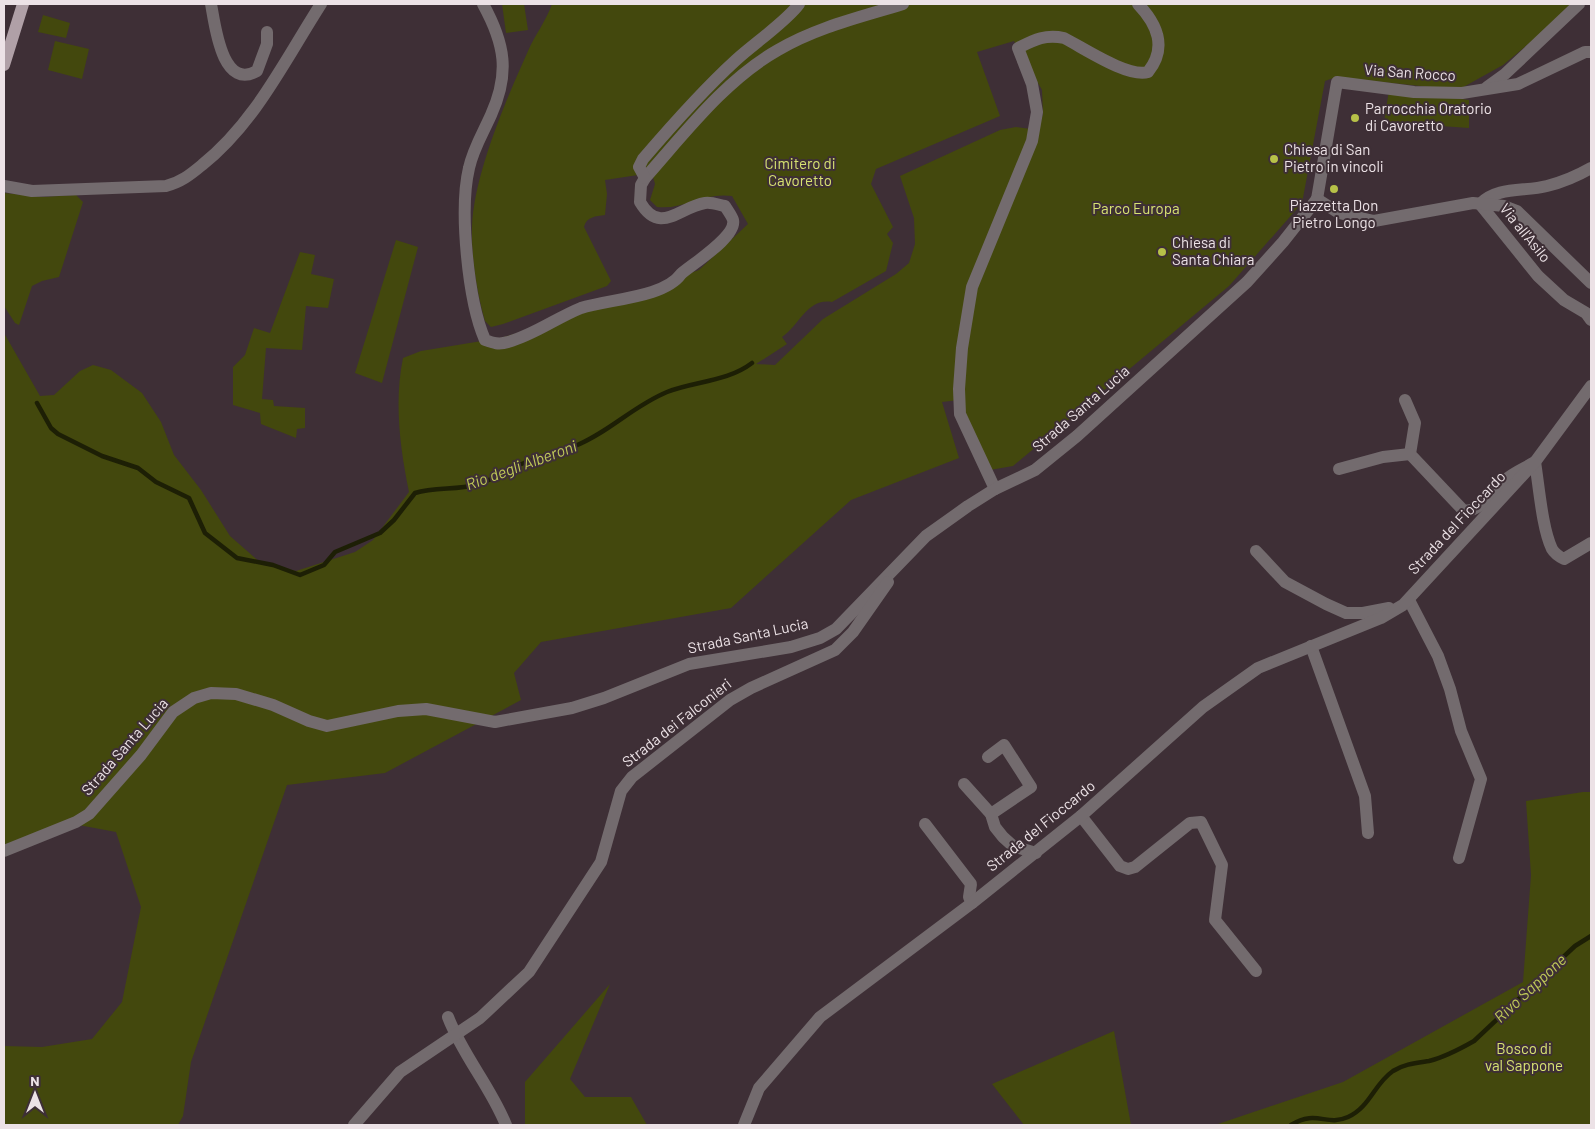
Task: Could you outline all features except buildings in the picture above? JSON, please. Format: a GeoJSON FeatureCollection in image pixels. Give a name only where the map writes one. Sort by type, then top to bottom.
{"type":"FeatureCollection","features":[{"type":"Feature","properties":{"kind":"main road"},"geometry":{"type":"LineString","coordinates":[[4,65],[23,4]]}},
{"type":"Feature","properties":{"kind":"street"},"geometry":{"type":"LineString","coordinates":[[210,4],[224,59],[238,73],[251,75],[258,71],[267,44],[267,32]]}},
{"type":"Feature","properties":{"kind":"street"},"geometry":{"type":"LineString","coordinates":[[4,186],[32,191],[166,186],[179,183],[221,150],[238,132],[255,109],[321,4]]}},
{"type":"Feature","properties":{"kind":"street"},"geometry":{"type":"LineString","coordinates":[[483,4],[501,45],[504,68],[495,105],[469,167],[465,211],[466,247],[481,331],[485,340],[498,344],[540,330],[581,308],[667,286],[676,281],[690,266],[709,253],[733,228],[734,221],[725,206],[706,203],[662,219],[652,216],[640,202],[641,185],[645,178],[709,107],[760,62],[804,37],[903,4]]}},
{"type":"Feature","properties":{"kind":"street"},"geometry":{"type":"LineString","coordinates":[[645,178],[640,166],[644,159],[698,94],[799,4]]}},
{"type":"Feature","properties":{"kind":"street"},"geometry":{"type":"LineString","coordinates":[[995,489],[960,414],[959,389],[962,348],[972,287],[1032,141],[1037,112],[1032,84],[1018,48],[1041,37],[1053,36],[1078,45],[1126,72],[1140,75],[1148,72],[1160,53],[1160,41],[1150,20],[1138,4]]}},
{"type":"Feature","properties":{"kind":"street"},"geometry":{"type":"LineString","coordinates":[[1484,90],[1505,74],[1579,4]]}},
{"type":"Feature","properties":{"kind":"street","name":"Via San Rocco"},"geometry":{"type":"LineString","coordinates":[[1317,199],[1337,82],[1414,92],[1462,93],[1518,84],[1585,52],[1591,52]]}},
{"type":"Feature","properties":{"kind":"street","name":"Via all'Asilo"},"geometry":{"type":"LineString","coordinates":[[1591,168],[1572,179],[1545,187],[1490,194],[1480,204],[1538,276],[1564,300],[1586,313],[1591,320]]}},
{"type":"Feature","properties":{"kind":"street"},"geometry":{"type":"LineString","coordinates":[[1317,199],[1340,213],[1374,221],[1480,204],[1504,206],[1517,211],[1591,284]]}},
{"type":"Feature","properties":{"kind":"street","name":"Strada Santa Lucia"},"geometry":{"type":"LineString","coordinates":[[4,851],[76,822],[89,814],[141,755],[173,712],[194,698],[211,693],[236,694],[273,705],[309,721],[327,726],[398,711],[426,709],[495,722],[540,715],[604,698],[689,664],[761,654],[820,638],[836,629],[926,536],[995,489],[1034,470],[1063,448],[1247,282],[1283,242],[1317,199]]}},
{"type":"Feature","properties":{"kind":"street","name":"Strada del Fioccardo"},"geometry":{"type":"LineString","coordinates":[[744,1125],[759,1088],[820,1017],[972,903],[1081,816],[1203,706],[1258,668],[1382,618],[1406,603],[1535,462],[1591,386]]}},
{"type":"Feature","properties":{"kind":"street"},"geometry":{"type":"LineString","coordinates":[[1339,469],[1383,458],[1410,454],[1415,423],[1405,400]]}},
{"type":"Feature","properties":{"kind":"street","name":"Strada del Fioccardo"},"geometry":{"type":"LineString","coordinates":[[1410,454],[1463,510],[1469,511],[1478,507],[1505,480],[1535,462]]}},
{"type":"Feature","properties":{"kind":"street"},"geometry":{"type":"LineString","coordinates":[[1535,462],[1544,520],[1551,548],[1556,555],[1564,558],[1591,543]]}},
{"type":"Feature","properties":{"kind":"street"},"geometry":{"type":"LineString","coordinates":[[1256,551],[1285,582],[1346,613],[1363,613],[1406,603],[1438,656],[1450,689],[1461,731],[1481,779],[1459,858]]}},
{"type":"Feature","properties":{"kind":"street","name":"Strada dei Falconieri"},"geometry":{"type":"LineString","coordinates":[[354,1125],[400,1072],[480,1018],[529,972],[601,862],[618,798],[632,777],[730,700],[751,688],[835,650],[864,618],[903,559]]}},
{"type":"Feature","properties":{"kind":"street"},"geometry":{"type":"LineString","coordinates":[[1311,646],[1365,796],[1368,833]]}},
{"type":"Feature","properties":{"kind":"street"},"geometry":{"type":"LineString","coordinates":[[988,757],[1004,745],[1030,786],[992,814]]}},
{"type":"Feature","properties":{"kind":"street"},"geometry":{"type":"LineString","coordinates":[[964,784],[992,814],[995,827],[1013,846],[1036,852]]}},
{"type":"Feature","properties":{"kind":"street"},"geometry":{"type":"LineString","coordinates":[[1081,816],[1120,866],[1128,869],[1135,867],[1190,822],[1201,822],[1222,865],[1216,920],[1256,971]]}},
{"type":"Feature","properties":{"kind":"street"},"geometry":{"type":"LineString","coordinates":[[925,824],[971,884],[969,897],[972,903]]}},
{"type":"Feature","properties":{"kind":"street"},"geometry":{"type":"LineString","coordinates":[[448,1017],[456,1036],[501,1111],[506,1125]]}},
{"type":"Feature","properties":{"kind":"green space"},"geometry":{"type":"Polygon","coordinates":[[[502,4],[524,4],[528,30],[506,33],[502,4]]]}},
{"type":"Feature","properties":{"kind":"green space"},"geometry":{"type":"Polygon","coordinates":[[[552,4],[1570,4],[1567,12],[1503,65],[1458,90],[1336,77],[1325,81],[1302,203],[1229,286],[1013,466],[984,471],[959,400],[942,402],[959,458],[851,500],[731,608],[541,642],[514,673],[521,700],[385,773],[287,785],[191,1062],[183,1116],[178,1125],[4,1125],[4,1046],[42,1047],[92,1039],[122,1002],[141,907],[116,832],[68,823],[4,855],[4,333],[40,396],[54,395],[80,371],[93,365],[111,370],[142,393],[161,422],[174,455],[201,490],[230,536],[263,565],[296,571],[355,552],[373,540],[409,492],[399,425],[399,391],[403,358],[421,351],[500,338],[532,329],[699,270],[748,224],[732,196],[712,196],[676,206],[657,207],[650,200],[655,184],[653,177],[638,175],[605,180],[607,194],[605,215],[589,219],[584,227],[611,281],[607,286],[503,324],[491,327],[485,321],[479,299],[472,250],[472,227],[478,184],[492,137],[510,92],[531,45],[552,4]],[[1014,41],[977,52],[1000,116],[876,169],[871,184],[893,227],[887,234],[893,243],[886,271],[832,302],[823,302],[810,308],[782,337],[787,344],[756,364],[775,365],[823,319],[896,274],[909,263],[915,244],[914,218],[900,176],[1000,130],[1016,127],[1038,130],[1043,114],[1042,90],[1014,41]]]}},
{"type":"Feature","properties":{"kind":"green space"},"geometry":{"type":"Polygon","coordinates":[[[43,15],[70,23],[66,38],[38,32],[43,15]]]}},
{"type":"Feature","properties":{"kind":"green space"},"geometry":{"type":"Polygon","coordinates":[[[55,41],[89,49],[82,79],[48,70],[55,41]]]}},
{"type":"Feature","properties":{"kind":"green space"},"geometry":{"type":"Polygon","coordinates":[[[1389,90],[1469,100],[1469,128],[1384,122],[1389,90]]]}},
{"type":"Feature","properties":{"kind":"green space"},"geometry":{"type":"Polygon","coordinates":[[[4,193],[43,197],[76,195],[83,202],[59,277],[42,281],[32,286],[19,325],[15,323],[4,306],[4,193]]]}},
{"type":"Feature","properties":{"kind":"green space"},"geometry":{"type":"Polygon","coordinates":[[[396,240],[418,247],[382,383],[355,373],[396,240]]]}},
{"type":"Feature","properties":{"kind":"green space"},"geometry":{"type":"Polygon","coordinates":[[[300,252],[315,255],[311,274],[334,279],[328,308],[306,306],[302,350],[266,348],[262,399],[273,400],[274,406],[305,408],[305,428],[297,429],[296,438],[261,424],[260,413],[233,405],[233,367],[245,355],[254,328],[270,333],[300,252]]]}},
{"type":"Feature","properties":{"kind":"green space","name":"Bosco di val Sappone"},"geometry":{"type":"Polygon","coordinates":[[[1591,792],[1591,1125],[1215,1125],[1343,1082],[1523,982],[1531,875],[1526,801],[1591,792]]]}},
{"type":"Feature","properties":{"kind":"green space"},"geometry":{"type":"Polygon","coordinates":[[[610,984],[570,1079],[585,1097],[631,1097],[647,1125],[525,1125],[525,1082],[610,984]]]}},
{"type":"Feature","properties":{"kind":"green space"},"geometry":{"type":"Polygon","coordinates":[[[1114,1031],[1131,1125],[1024,1125],[992,1084],[1114,1031]]]}},
{"type":"Feature","properties":{"kind":"waterway","name":"Rio degli Alberoni"},"geometry":{"type":"LineString","coordinates":[[37,403],[51,428],[58,434],[102,456],[138,468],[156,482],[189,498],[205,533],[237,558],[273,565],[300,575],[324,565],[335,552],[380,533],[394,520],[415,493],[468,487],[482,483],[524,463],[587,441],[667,392],[722,378],[752,363]]}},
{"type":"Feature","properties":{"kind":"waterway","name":"Rivo Sappone"},"geometry":{"type":"LineString","coordinates":[[1291,1125],[1308,1118],[1340,1120],[1348,1117],[1362,1107],[1381,1082],[1393,1071],[1406,1065],[1441,1057],[1474,1041],[1575,946],[1591,936]]}},
{"type":"Feature","properties":{"kind":"place","name":"Parrocchia Oratorio di Cavoretto"},"geometry":{"type":"Point","coordinates":[1355,118]}},
{"type":"Feature","properties":{"kind":"place","name":"Chiesa di San Pietro in vincoli"},"geometry":{"type":"Point","coordinates":[1274,159]}},
{"type":"Feature","properties":{"kind":"place","name":"Piazzetta Don Pietro Longo"},"geometry":{"type":"Point","coordinates":[1334,189]}},
{"type":"Feature","properties":{"kind":"place","name":"Chiesa di Santa Chiara"},"geometry":{"type":"Point","coordinates":[1162,252]}},
{"type":"Feature","properties":{"kind":"park label","name":"Cimitero di Cavoretto"},"geometry":{"type":"Point","coordinates":[800,172]}},
{"type":"Feature","properties":{"kind":"park label","name":"Parco Europa"},"geometry":{"type":"Point","coordinates":[1136,209]}}]}
